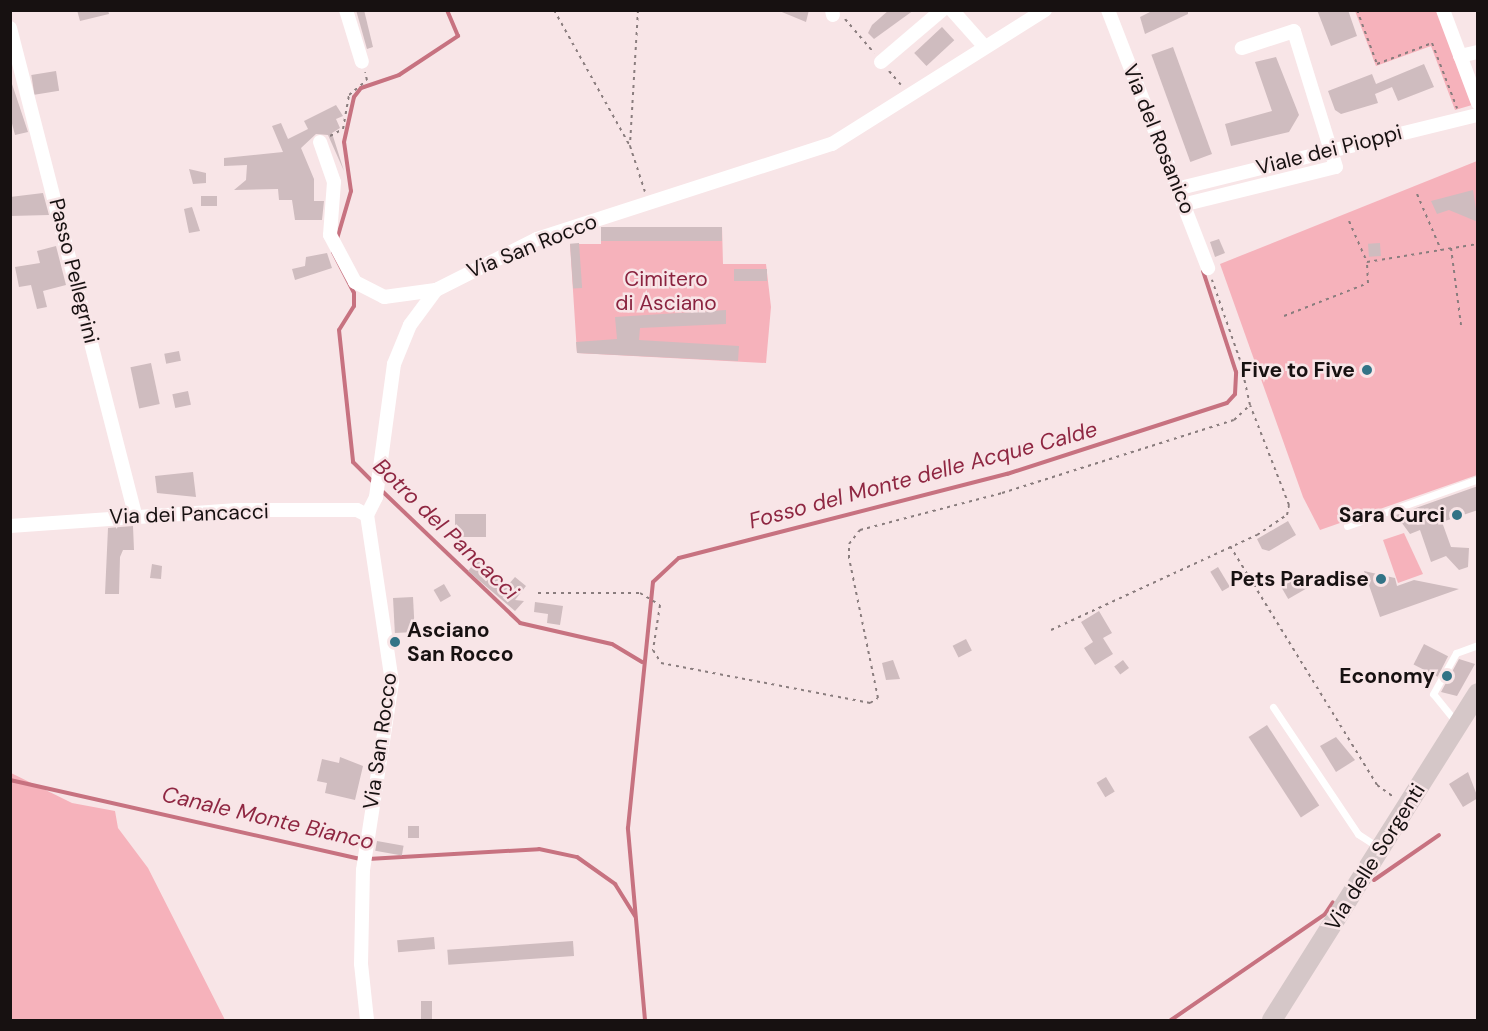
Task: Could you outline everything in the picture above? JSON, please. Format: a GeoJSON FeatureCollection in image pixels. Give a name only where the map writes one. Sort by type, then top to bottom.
{"type":"FeatureCollection","features":[{"type":"Feature","properties":{"kind":"main road","name":"Via delle Sorgenti"},"geometry":{"type":"LineString","coordinates":[[1272,1020],[1478,693]]}},
{"type":"Feature","properties":{"kind":"street"},"geometry":{"type":"LineString","coordinates":[[346,10],[362,62]]}},
{"type":"Feature","properties":{"kind":"street"},"geometry":{"type":"LineString","coordinates":[[881,62],[942,10]]}},
{"type":"Feature","properties":{"kind":"street"},"geometry":{"type":"LineString","coordinates":[[952,10],[984,46]]}},
{"type":"Feature","properties":{"kind":"street","name":"Via San Rocco"},"geometry":{"type":"LineString","coordinates":[[367,1020],[361,964],[363,870],[392,682],[367,515],[376,497],[394,364],[410,325],[436,290],[537,239],[832,144],[984,46],[1046,10]]}},
{"type":"Feature","properties":{"kind":"street","name":"Via del Rosanico"},"geometry":{"type":"LineString","coordinates":[[1108,10],[1180,188],[1208,268]]}},
{"type":"Feature","properties":{"kind":"street"},"geometry":{"type":"LineString","coordinates":[[1443,10],[1478,103]]}},
{"type":"Feature","properties":{"kind":"street","name":"Passo Pellegrini"},"geometry":{"type":"LineString","coordinates":[[10,28],[135,514]]}},
{"type":"Feature","properties":{"kind":"street"},"geometry":{"type":"LineString","coordinates":[[1186,204],[1336,168],[1294,31],[1242,48]]}},
{"type":"Feature","properties":{"kind":"street"},"geometry":{"type":"LineString","coordinates":[[1460,56],[1478,52]]}},
{"type":"Feature","properties":{"kind":"street","name":"Viale dei Pioppi"},"geometry":{"type":"LineString","coordinates":[[1180,188],[1331,149],[1478,115]]}},
{"type":"Feature","properties":{"kind":"street"},"geometry":{"type":"LineString","coordinates":[[320,142],[334,182],[330,235],[337,253],[355,282],[375,296],[436,290]]}},
{"type":"Feature","properties":{"kind":"street","name":"Via dei Pancacci"},"geometry":{"type":"LineString","coordinates":[[10,526],[135,514],[302,510],[367,515]]}},
{"type":"Feature","properties":{"kind":"lane"},"geometry":{"type":"LineString","coordinates":[[1347,526],[1478,479]]}},
{"type":"Feature","properties":{"kind":"lane"},"geometry":{"type":"LineString","coordinates":[[1458,724],[1433,694],[1456,653],[1478,645]]}},
{"type":"Feature","properties":{"kind":"lane"},"geometry":{"type":"LineString","coordinates":[[1273,707],[1358,834],[1380,848]]}},
{"type":"Feature","properties":{"kind":"path"},"geometry":{"type":"LineString","coordinates":[[554,10],[630,146],[649,204]]}},
{"type":"Feature","properties":{"kind":"path"},"geometry":{"type":"LineString","coordinates":[[630,146],[638,10]]}},
{"type":"Feature","properties":{"kind":"path"},"geometry":{"type":"LineString","coordinates":[[1357,10],[1377,64],[1432,43],[1460,119]]}},
{"type":"Feature","properties":{"kind":"path"},"geometry":{"type":"LineString","coordinates":[[833,13],[848,20],[896,79]]}},
{"type":"Feature","properties":{"kind":"path"},"geometry":{"type":"LineString","coordinates":[[320,142],[344,129],[349,95],[367,80],[362,62]]}},
{"type":"Feature","properties":{"kind":"path"},"geometry":{"type":"LineString","coordinates":[[1418,194],[1441,250]]}},
{"type":"Feature","properties":{"kind":"path"},"geometry":{"type":"LineString","coordinates":[[1284,315],[1368,283],[1366,262],[1349,221]]}},
{"type":"Feature","properties":{"kind":"path"},"geometry":{"type":"LineString","coordinates":[[1366,262],[1478,244]]}},
{"type":"Feature","properties":{"kind":"path"},"geometry":{"type":"LineString","coordinates":[[1451,248],[1461,324]]}},
{"type":"Feature","properties":{"kind":"path"},"geometry":{"type":"LineString","coordinates":[[1051,630],[1230,546],[1287,515],[1289,505],[1250,405],[1240,360],[1208,268]]}},
{"type":"Feature","properties":{"kind":"path"},"geometry":{"type":"LineString","coordinates":[[538,593],[644,595],[657,599],[653,651],[661,663],[870,703],[878,698],[849,558],[849,544],[860,530],[1002,493],[1234,420],[1250,405]]}},
{"type":"Feature","properties":{"kind":"path"},"geometry":{"type":"LineString","coordinates":[[1230,546],[1377,785],[1408,803]]}},
{"type":"Feature","properties":{"kind":"green space"},"geometry":{"type":"Polygon","coordinates":[[[1355,11],[1437,11],[1472,105],[1455,110],[1431,46],[1376,66],[1355,11]]]}},
{"type":"Feature","properties":{"kind":"green space","name":"Five to Five"},"geometry":{"type":"Polygon","coordinates":[[[1477,161],[1477,475],[1320,530],[1303,497],[1220,264],[1477,161]]]}},
{"type":"Feature","properties":{"kind":"green space","name":"Cimitero di Asciano"},"geometry":{"type":"Polygon","coordinates":[[[722,227],[723,264],[766,264],[771,307],[766,363],[577,353],[570,244],[601,244],[601,229],[722,227]]]}},
{"type":"Feature","properties":{"kind":"green space"},"geometry":{"type":"Polygon","coordinates":[[[1404,533],[1423,574],[1398,583],[1383,540],[1404,533]]]}},
{"type":"Feature","properties":{"kind":"green space"},"geometry":{"type":"Polygon","coordinates":[[[11,773],[72,803],[115,811],[118,828],[148,868],[225,1020],[11,1020],[11,773]]]}},
{"type":"Feature","properties":{"kind":"building"},"geometry":{"type":"Polygon","coordinates":[[[77,10],[108,10],[109,14],[80,21],[77,10]]]}},
{"type":"Feature","properties":{"kind":"building"},"geometry":{"type":"Polygon","coordinates":[[[356,10],[364,10],[373,47],[367,49],[356,10]]]}},
{"type":"Feature","properties":{"kind":"building"},"geometry":{"type":"Polygon","coordinates":[[[777,10],[809,10],[806,22],[777,10]]]}},
{"type":"Feature","properties":{"kind":"building"},"geometry":{"type":"Polygon","coordinates":[[[889,10],[914,10],[874,39],[868,33],[872,25],[889,10]]]}},
{"type":"Feature","properties":{"kind":"building"},"geometry":{"type":"Polygon","coordinates":[[[1154,10],[1188,10],[1188,14],[1145,34],[1140,17],[1154,10]]]}},
{"type":"Feature","properties":{"kind":"building"},"geometry":{"type":"Polygon","coordinates":[[[1317,10],[1348,10],[1357,36],[1331,46],[1317,10]]]}},
{"type":"Feature","properties":{"kind":"building"},"geometry":{"type":"Polygon","coordinates":[[[942,27],[954,40],[926,66],[914,53],[942,27]]]}},
{"type":"Feature","properties":{"kind":"building"},"geometry":{"type":"Polygon","coordinates":[[[1173,47],[1212,154],[1190,162],[1151,55],[1173,47]]]}},
{"type":"Feature","properties":{"kind":"building"},"geometry":{"type":"Polygon","coordinates":[[[1276,57],[1299,115],[1289,132],[1231,146],[1225,124],[1272,111],[1255,62],[1276,57]]]}},
{"type":"Feature","properties":{"kind":"building"},"geometry":{"type":"Polygon","coordinates":[[[1424,64],[1434,87],[1398,101],[1392,87],[1375,94],[1378,103],[1341,114],[1335,110],[1328,91],[1372,74],[1376,84],[1424,64]]]}},
{"type":"Feature","properties":{"kind":"building"},"geometry":{"type":"Polygon","coordinates":[[[56,71],[59,91],[34,95],[31,75],[56,71]]]}},
{"type":"Feature","properties":{"kind":"building"},"geometry":{"type":"Polygon","coordinates":[[[10,78],[28,132],[15,135],[10,116],[10,78]]]}},
{"type":"Feature","properties":{"kind":"building"},"geometry":{"type":"Polygon","coordinates":[[[336,105],[343,116],[336,119],[340,128],[332,133],[344,171],[328,135],[316,134],[301,148],[314,179],[314,201],[324,201],[322,220],[295,220],[292,200],[279,200],[278,189],[234,190],[246,180],[247,165],[224,166],[224,158],[283,152],[272,126],[281,123],[288,139],[308,129],[304,121],[336,105]]]}},
{"type":"Feature","properties":{"kind":"building"},"geometry":{"type":"Polygon","coordinates":[[[189,169],[206,173],[206,183],[193,184],[189,169]]]}},
{"type":"Feature","properties":{"kind":"building"},"geometry":{"type":"Polygon","coordinates":[[[1473,190],[1478,222],[1449,210],[1437,214],[1431,201],[1473,190]]]}},
{"type":"Feature","properties":{"kind":"building"},"geometry":{"type":"Polygon","coordinates":[[[43,193],[49,215],[10,216],[10,197],[43,193]]]}},
{"type":"Feature","properties":{"kind":"building"},"geometry":{"type":"Polygon","coordinates":[[[201,196],[217,196],[217,206],[201,206],[201,196]]]}},
{"type":"Feature","properties":{"kind":"building"},"geometry":{"type":"Polygon","coordinates":[[[192,207],[200,231],[189,233],[184,209],[192,207]]]}},
{"type":"Feature","properties":{"kind":"building"},"geometry":{"type":"Polygon","coordinates":[[[601,227],[722,227],[722,241],[601,241],[601,227]]]}},
{"type":"Feature","properties":{"kind":"building"},"geometry":{"type":"Polygon","coordinates":[[[1219,239],[1225,253],[1215,257],[1210,242],[1219,239]]]}},
{"type":"Feature","properties":{"kind":"building"},"geometry":{"type":"Polygon","coordinates":[[[579,243],[582,288],[573,289],[570,244],[579,243]]]}},
{"type":"Feature","properties":{"kind":"building"},"geometry":{"type":"Polygon","coordinates":[[[1380,243],[1381,256],[1369,257],[1368,244],[1380,243]]]}},
{"type":"Feature","properties":{"kind":"building"},"geometry":{"type":"Polygon","coordinates":[[[56,246],[66,285],[43,291],[47,307],[37,309],[31,285],[19,287],[15,267],[40,263],[37,251],[56,246]]]}},
{"type":"Feature","properties":{"kind":"building"},"geometry":{"type":"Polygon","coordinates":[[[327,253],[332,268],[295,280],[292,269],[305,266],[306,257],[327,253]]]}},
{"type":"Feature","properties":{"kind":"building"},"geometry":{"type":"Polygon","coordinates":[[[734,269],[767,269],[767,281],[734,281],[734,269]]]}},
{"type":"Feature","properties":{"kind":"building"},"geometry":{"type":"Polygon","coordinates":[[[726,310],[726,324],[640,328],[639,340],[739,346],[738,361],[577,353],[576,342],[617,339],[615,317],[726,310]]]}},
{"type":"Feature","properties":{"kind":"building"},"geometry":{"type":"Polygon","coordinates":[[[179,351],[181,361],[166,364],[164,354],[179,351]]]}},
{"type":"Feature","properties":{"kind":"building"},"geometry":{"type":"Polygon","coordinates":[[[151,363],[160,404],[139,408],[130,367],[151,363]]]}},
{"type":"Feature","properties":{"kind":"building"},"geometry":{"type":"Polygon","coordinates":[[[188,391],[191,405],[175,408],[172,394],[188,391]]]}},
{"type":"Feature","properties":{"kind":"building"},"geometry":{"type":"Polygon","coordinates":[[[193,472],[196,497],[157,493],[155,476],[193,472]]]}},
{"type":"Feature","properties":{"kind":"building"},"geometry":{"type":"Polygon","coordinates":[[[1478,486],[1478,510],[1442,522],[1451,547],[1469,548],[1468,567],[1459,570],[1446,556],[1431,562],[1420,530],[1410,534],[1396,515],[1478,486]]]}},
{"type":"Feature","properties":{"kind":"building"},"geometry":{"type":"Polygon","coordinates":[[[455,514],[486,514],[486,537],[455,537],[455,514]]]}},
{"type":"Feature","properties":{"kind":"building"},"geometry":{"type":"Polygon","coordinates":[[[1288,521],[1296,535],[1269,551],[1262,549],[1257,539],[1288,521]]]}},
{"type":"Feature","properties":{"kind":"building"},"geometry":{"type":"Polygon","coordinates":[[[133,526],[134,550],[123,550],[120,557],[119,594],[105,594],[108,528],[133,526]]]}},
{"type":"Feature","properties":{"kind":"building"},"geometry":{"type":"Polygon","coordinates":[[[477,560],[507,586],[515,577],[526,586],[515,600],[524,601],[515,611],[468,571],[477,560]]]}},
{"type":"Feature","properties":{"kind":"building"},"geometry":{"type":"Polygon","coordinates":[[[152,564],[162,566],[161,579],[150,578],[152,564]]]}},
{"type":"Feature","properties":{"kind":"building"},"geometry":{"type":"Polygon","coordinates":[[[1218,567],[1230,587],[1222,591],[1210,572],[1218,567]]]}},
{"type":"Feature","properties":{"kind":"building"},"geometry":{"type":"Polygon","coordinates":[[[1364,571],[1395,578],[1397,586],[1414,580],[1459,589],[1380,617],[1364,571]]]}},
{"type":"Feature","properties":{"kind":"building"},"geometry":{"type":"Polygon","coordinates":[[[1302,575],[1309,587],[1288,599],[1281,587],[1302,575]]]}},
{"type":"Feature","properties":{"kind":"building"},"geometry":{"type":"Polygon","coordinates":[[[444,584],[451,596],[441,602],[434,590],[444,584]]]}},
{"type":"Feature","properties":{"kind":"building"},"geometry":{"type":"Polygon","coordinates":[[[413,597],[415,632],[395,633],[393,598],[413,597]]]}},
{"type":"Feature","properties":{"kind":"building"},"geometry":{"type":"Polygon","coordinates":[[[535,602],[563,606],[560,625],[547,623],[548,614],[534,612],[535,602]]]}},
{"type":"Feature","properties":{"kind":"building"},"geometry":{"type":"Polygon","coordinates":[[[1099,611],[1112,633],[1103,638],[1113,654],[1095,665],[1084,648],[1093,642],[1081,622],[1099,611]]]}},
{"type":"Feature","properties":{"kind":"building"},"geometry":{"type":"Polygon","coordinates":[[[966,639],[972,651],[959,657],[953,646],[966,639]]]}},
{"type":"Feature","properties":{"kind":"building"},"geometry":{"type":"Polygon","coordinates":[[[1424,644],[1448,656],[1438,677],[1414,664],[1424,644]]]}},
{"type":"Feature","properties":{"kind":"building"},"geometry":{"type":"Polygon","coordinates":[[[1459,659],[1475,664],[1457,696],[1441,692],[1459,659]]]}},
{"type":"Feature","properties":{"kind":"building"},"geometry":{"type":"Polygon","coordinates":[[[893,660],[900,679],[886,680],[882,663],[893,660]]]}},
{"type":"Feature","properties":{"kind":"building"},"geometry":{"type":"Polygon","coordinates":[[[1123,660],[1129,668],[1120,675],[1114,667],[1123,660]]]}},
{"type":"Feature","properties":{"kind":"building"},"geometry":{"type":"Polygon","coordinates":[[[1267,725],[1319,806],[1301,817],[1249,737],[1267,725]]]}},
{"type":"Feature","properties":{"kind":"building"},"geometry":{"type":"Polygon","coordinates":[[[1336,737],[1355,760],[1336,772],[1320,746],[1336,737]]]}},
{"type":"Feature","properties":{"kind":"building"},"geometry":{"type":"Polygon","coordinates":[[[340,757],[363,766],[355,800],[325,793],[327,783],[317,781],[322,759],[339,763],[340,757]]]}},
{"type":"Feature","properties":{"kind":"building"},"geometry":{"type":"Polygon","coordinates":[[[1468,772],[1478,798],[1463,807],[1449,784],[1468,772]]]}},
{"type":"Feature","properties":{"kind":"building"},"geometry":{"type":"Polygon","coordinates":[[[1106,777],[1115,792],[1105,797],[1097,783],[1106,777]]]}},
{"type":"Feature","properties":{"kind":"building"},"geometry":{"type":"Polygon","coordinates":[[[408,826],[419,826],[419,838],[408,838],[408,826]]]}},
{"type":"Feature","properties":{"kind":"building"},"geometry":{"type":"Polygon","coordinates":[[[377,841],[404,846],[402,856],[375,851],[377,841]]]}},
{"type":"Feature","properties":{"kind":"building"},"geometry":{"type":"Polygon","coordinates":[[[434,937],[435,949],[398,952],[397,940],[434,937]]]}},
{"type":"Feature","properties":{"kind":"building"},"geometry":{"type":"Polygon","coordinates":[[[573,941],[574,956],[448,965],[447,950],[573,941]]]}},
{"type":"Feature","properties":{"kind":"building"},"geometry":{"type":"Polygon","coordinates":[[[421,1001],[432,1001],[432,1019],[421,1019],[421,1001]]]}},
{"type":"Feature","properties":{"kind":"waterway","name":"Botro del Pancacci"},"geometry":{"type":"LineString","coordinates":[[337,239],[351,191],[344,142],[354,97],[361,88],[399,75],[458,36],[447,10]]}},
{"type":"Feature","properties":{"kind":"waterway","name":"Botro del Pancacci"},"geometry":{"type":"LineString","coordinates":[[333,252],[354,293],[354,306],[339,330],[353,462],[373,482]]}},
{"type":"Feature","properties":{"kind":"waterway","name":"Fosso del Monte delle Acque Calde"},"geometry":{"type":"LineString","coordinates":[[645,1020],[628,828],[653,582],[679,558],[1007,474],[1227,403],[1235,394],[1236,372],[1203,271]]}},
{"type":"Feature","properties":{"kind":"waterway","name":"Botro del Pancacci"},"geometry":{"type":"LineString","coordinates":[[381,490],[520,623],[612,644],[642,662]]}},
{"type":"Feature","properties":{"kind":"waterway","name":"Canale Monte Bianco"},"geometry":{"type":"LineString","coordinates":[[10,780],[360,859]]}},
{"type":"Feature","properties":{"kind":"waterway"},"geometry":{"type":"LineString","coordinates":[[1374,880],[1439,835]]}},
{"type":"Feature","properties":{"kind":"waterway","name":"Canale Monte Bianco"},"geometry":{"type":"LineString","coordinates":[[368,859],[539,849],[577,857],[615,884],[635,916]]}},
{"type":"Feature","properties":{"kind":"waterway"},"geometry":{"type":"LineString","coordinates":[[1171,1020],[1325,914],[1333,902]]}},
{"type":"Feature","properties":{"kind":"place","name":"Five to Five"},"geometry":{"type":"Point","coordinates":[1367,370]}},
{"type":"Feature","properties":{"kind":"place","name":"Sara Curci"},"geometry":{"type":"Point","coordinates":[1457,515]}},
{"type":"Feature","properties":{"kind":"place","name":"Pets Paradise"},"geometry":{"type":"Point","coordinates":[1381,579]}},
{"type":"Feature","properties":{"kind":"place","name":"Asciano San Rocco"},"geometry":{"type":"Point","coordinates":[395,642]}},
{"type":"Feature","properties":{"kind":"place","name":"Economy"},"geometry":{"type":"Point","coordinates":[1447,676]}}]}
